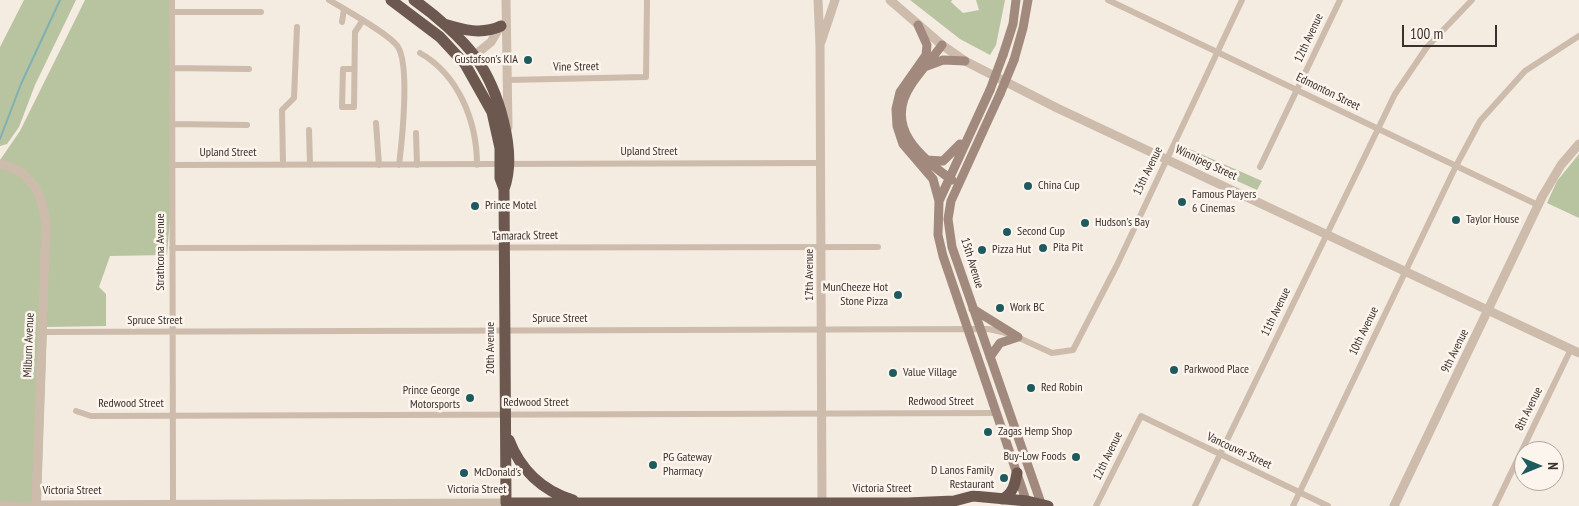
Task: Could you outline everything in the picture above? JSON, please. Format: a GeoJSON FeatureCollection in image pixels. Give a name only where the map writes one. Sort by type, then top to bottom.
{"type":"FeatureCollection","features":[{"type":"Feature","properties":{"kind":"highway"},"geometry":{"type":"LineString","coordinates":[[391,0],[440,37],[465,64],[492,112],[504,165]]}},
{"type":"Feature","properties":{"kind":"highway"},"geometry":{"type":"LineString","coordinates":[[414,0],[475,56],[486,76],[500,110],[508,150]]}},
{"type":"Feature","properties":{"kind":"highway"},"geometry":{"type":"LineString","coordinates":[[442,24],[469,31],[493,30],[503,21]]}},
{"type":"Feature","properties":{"kind":"highway","name":"20th Avenue"},"geometry":{"type":"LineString","coordinates":[[506,505],[504,189],[508,178],[504,165],[508,150]]}},
{"type":"Feature","properties":{"kind":"highway"},"geometry":{"type":"LineString","coordinates":[[506,431],[513,452],[523,468],[537,482],[562,496],[584,503]]}},
{"type":"Feature","properties":{"kind":"highway"},"geometry":{"type":"LineString","coordinates":[[1002,499],[1012,491],[1017,473]]}},
{"type":"Feature","properties":{"kind":"highway","name":"Victoria Street"},"geometry":{"type":"LineString","coordinates":[[506,505],[584,503],[822,504],[954,501],[973,496],[1044,505]]}},
{"type":"Feature","properties":{"kind":"highway","name":"Victoria Street"},"geometry":{"type":"LineString","coordinates":[[954,501],[966,506]]}},
{"type":"Feature","properties":{"kind":"main road","name":"15th Avenue"},"geometry":{"type":"LineString","coordinates":[[1016,0],[1013,24],[1003,55],[990,90],[939,201],[937,222],[941,249],[1027,504]]}},
{"type":"Feature","properties":{"kind":"main road","name":"15th Avenue"},"geometry":{"type":"LineString","coordinates":[[1028,0],[1014,60],[958,184],[951,201],[948,219],[952,247],[1044,505]]}},
{"type":"Feature","properties":{"kind":"main road"},"geometry":{"type":"LineString","coordinates":[[918,26],[927,50],[925,58],[900,92],[896,109],[897,126],[903,144],[933,180],[939,201]]}},
{"type":"Feature","properties":{"kind":"main road"},"geometry":{"type":"LineString","coordinates":[[942,46],[911,85],[902,109],[903,124],[909,142],[925,160],[958,184]]}},
{"type":"Feature","properties":{"kind":"main road"},"geometry":{"type":"LineString","coordinates":[[926,66],[943,60],[965,61]]}},
{"type":"Feature","properties":{"kind":"main road"},"geometry":{"type":"LineString","coordinates":[[925,160],[938,161],[947,158],[971,129]]}},
{"type":"Feature","properties":{"kind":"main road"},"geometry":{"type":"LineString","coordinates":[[973,309],[1018,337]]}},
{"type":"Feature","properties":{"kind":"main road"},"geometry":{"type":"LineString","coordinates":[[990,357],[1000,343],[1018,337]]}},
{"type":"Feature","properties":{"kind":"street","name":"Strathcona Avenue"},"geometry":{"type":"LineString","coordinates":[[172,0],[173,504]]}},
{"type":"Feature","properties":{"kind":"street"},"geometry":{"type":"LineString","coordinates":[[329,0],[363,20],[398,46],[402,56],[403,127],[399,165]]}},
{"type":"Feature","properties":{"kind":"street","name":"20th Avenue"},"geometry":{"type":"LineString","coordinates":[[506,0],[503,21],[508,80],[508,150]]}},
{"type":"Feature","properties":{"kind":"street","name":"Vine Street"},"geometry":{"type":"LineString","coordinates":[[508,80],[646,77],[646,0]]}},
{"type":"Feature","properties":{"kind":"street","name":"17th Avenue"},"geometry":{"type":"LineString","coordinates":[[818,0],[822,163],[822,504]]}},
{"type":"Feature","properties":{"kind":"street","name":"17th Avenue"},"geometry":{"type":"LineString","coordinates":[[820,45],[835,0]]}},
{"type":"Feature","properties":{"kind":"street","name":"Winnipeg Street"},"geometry":{"type":"LineString","coordinates":[[890,0],[942,46],[965,61],[1057,108],[1327,233],[1575,351]]}},
{"type":"Feature","properties":{"kind":"street","name":"Edmonton Street"},"geometry":{"type":"LineString","coordinates":[[1108,0],[1298,89],[1538,206]]}},
{"type":"Feature","properties":{"kind":"street","name":"13th Avenue"},"geometry":{"type":"LineString","coordinates":[[1073,350],[1242,0]]}},
{"type":"Feature","properties":{"kind":"street","name":"12th Avenue"},"geometry":{"type":"LineString","coordinates":[[1260,167],[1340,0]]}},
{"type":"Feature","properties":{"kind":"street","name":"11th Avenue"},"geometry":{"type":"LineString","coordinates":[[1195,506],[1394,94],[1427,47],[1472,0]]}},
{"type":"Feature","properties":{"kind":"street"},"geometry":{"type":"LineString","coordinates":[[342,22],[344,9]]}},
{"type":"Feature","properties":{"kind":"street"},"geometry":{"type":"LineString","coordinates":[[172,12],[261,12]]}},
{"type":"Feature","properties":{"kind":"street"},"geometry":{"type":"LineString","coordinates":[[354,69],[343,69],[342,107],[354,107],[355,32],[363,20]]}},
{"type":"Feature","properties":{"kind":"street"},"geometry":{"type":"LineString","coordinates":[[465,64],[492,42],[503,21]]}},
{"type":"Feature","properties":{"kind":"street"},"geometry":{"type":"LineString","coordinates":[[283,165],[282,110],[294,98],[297,27]]}},
{"type":"Feature","properties":{"kind":"street","name":"10th Avenue"},"geometry":{"type":"LineString","coordinates":[[1293,506],[1456,166],[1480,121],[1525,71],[1579,36]]}},
{"type":"Feature","properties":{"kind":"street"},"geometry":{"type":"LineString","coordinates":[[420,53],[434,61],[462,96],[471,119],[477,144],[477,165]]}},
{"type":"Feature","properties":{"kind":"street"},"geometry":{"type":"LineString","coordinates":[[172,68],[249,69]]}},
{"type":"Feature","properties":{"kind":"street"},"geometry":{"type":"LineString","coordinates":[[376,123],[379,165]]}},
{"type":"Feature","properties":{"kind":"street"},"geometry":{"type":"LineString","coordinates":[[172,124],[247,125]]}},
{"type":"Feature","properties":{"kind":"street"},"geometry":{"type":"LineString","coordinates":[[309,130],[310,165]]}},
{"type":"Feature","properties":{"kind":"street"},"geometry":{"type":"LineString","coordinates":[[416,133],[417,165]]}},
{"type":"Feature","properties":{"kind":"street","name":"9th Avenue"},"geometry":{"type":"LineString","coordinates":[[1394,506],[1538,206],[1561,165],[1579,144]]}},
{"type":"Feature","properties":{"kind":"street","name":"Upland Street"},"geometry":{"type":"LineString","coordinates":[[172,165],[822,163]]}},
{"type":"Feature","properties":{"kind":"street","name":"Milburn Avenue"},"geometry":{"type":"LineString","coordinates":[[0,164],[14,168],[35,187],[44,203],[46,225],[36,505]]}},
{"type":"Feature","properties":{"kind":"street","name":"Tamarack Street"},"geometry":{"type":"LineString","coordinates":[[172,248],[878,247]]}},
{"type":"Feature","properties":{"kind":"street","name":"Spruce Street"},"geometry":{"type":"LineString","coordinates":[[42,332],[980,329],[1000,330],[1052,353],[1073,350]]}},
{"type":"Feature","properties":{"kind":"street","name":"8th Avenue"},"geometry":{"type":"LineString","coordinates":[[1495,506],[1575,351]]}},
{"type":"Feature","properties":{"kind":"street","name":"Redwood Street"},"geometry":{"type":"LineString","coordinates":[[76,411],[91,416],[997,413]]}},
{"type":"Feature","properties":{"kind":"street","name":"12th Avenue"},"geometry":{"type":"LineString","coordinates":[[1096,506],[1141,416]]}},
{"type":"Feature","properties":{"kind":"street","name":"Vancouver Street"},"geometry":{"type":"LineString","coordinates":[[1141,416],[1328,506]]}},
{"type":"Feature","properties":{"kind":"street","name":"Victoria Street"},"geometry":{"type":"LineString","coordinates":[[0,504],[506,505]]}},
{"type":"Feature","properties":{"kind":"green space"},"geometry":{"type":"Polygon","coordinates":[[[24,0],[76,0],[35,85],[19,127],[7,144],[0,146],[0,47],[24,0]]]}},
{"type":"Feature","properties":{"kind":"green space"},"geometry":{"type":"Polygon","coordinates":[[[85,0],[172,0],[174,169],[167,255],[110,256],[99,287],[106,294],[106,326],[47,327],[41,503],[0,503],[0,160],[20,131],[85,0]]]}},
{"type":"Feature","properties":{"kind":"green space"},"geometry":{"type":"Polygon","coordinates":[[[910,0],[952,0],[951,2],[963,13],[979,10],[976,0],[1005,0],[996,45],[990,55],[960,39],[910,0]]]}},
{"type":"Feature","properties":{"kind":"green space"},"geometry":{"type":"Polygon","coordinates":[[[1185,147],[1262,181],[1257,190],[1182,156],[1185,147]]]}},
{"type":"Feature","properties":{"kind":"green space"},"geometry":{"type":"Polygon","coordinates":[[[1579,154],[1579,218],[1547,203],[1557,181],[1579,154]]]}},
{"type":"Feature","properties":{"kind":"waterway"},"geometry":{"type":"LineString","coordinates":[[0,139],[21,84],[60,0]]}},
{"type":"Feature","properties":{"kind":"place","name":"Gustafson's KIA"},"geometry":{"type":"Point","coordinates":[528,60]}},
{"type":"Feature","properties":{"kind":"place","name":"China Cup"},"geometry":{"type":"Point","coordinates":[1028,186]}},
{"type":"Feature","properties":{"kind":"place","name":"Famous Players 6 Cinemas"},"geometry":{"type":"Point","coordinates":[1182,202]}},
{"type":"Feature","properties":{"kind":"place","name":"Prince Motel"},"geometry":{"type":"Point","coordinates":[475,206]}},
{"type":"Feature","properties":{"kind":"place","name":"Taylor House"},"geometry":{"type":"Point","coordinates":[1456,220]}},
{"type":"Feature","properties":{"kind":"place","name":"Hudson's Bay"},"geometry":{"type":"Point","coordinates":[1085,223]}},
{"type":"Feature","properties":{"kind":"place","name":"Second Cup"},"geometry":{"type":"Point","coordinates":[1007,232]}},
{"type":"Feature","properties":{"kind":"place","name":"Pita Pit"},"geometry":{"type":"Point","coordinates":[1043,248]}},
{"type":"Feature","properties":{"kind":"place","name":"Pizza Hut"},"geometry":{"type":"Point","coordinates":[982,250]}},
{"type":"Feature","properties":{"kind":"place","name":"MunCheeze Hot Stone Pizza"},"geometry":{"type":"Point","coordinates":[898,295]}},
{"type":"Feature","properties":{"kind":"place","name":"Work BC"},"geometry":{"type":"Point","coordinates":[1000,308]}},
{"type":"Feature","properties":{"kind":"place","name":"Parkwood Place"},"geometry":{"type":"Point","coordinates":[1174,370]}},
{"type":"Feature","properties":{"kind":"place","name":"Value Village"},"geometry":{"type":"Point","coordinates":[893,373]}},
{"type":"Feature","properties":{"kind":"place","name":"Red Robin"},"geometry":{"type":"Point","coordinates":[1031,388]}},
{"type":"Feature","properties":{"kind":"place","name":"Prince George Motorsports"},"geometry":{"type":"Point","coordinates":[470,398]}},
{"type":"Feature","properties":{"kind":"place","name":"Zagas Hemp Shop"},"geometry":{"type":"Point","coordinates":[988,432]}},
{"type":"Feature","properties":{"kind":"place","name":"Buy-Low Foods"},"geometry":{"type":"Point","coordinates":[1076,457]}},
{"type":"Feature","properties":{"kind":"place","name":"PG Gateway Pharmacy"},"geometry":{"type":"Point","coordinates":[653,465]}},
{"type":"Feature","properties":{"kind":"place","name":"McDonald's"},"geometry":{"type":"Point","coordinates":[464,473]}},
{"type":"Feature","properties":{"kind":"place","name":"D Lanos Family Restaurant"},"geometry":{"type":"Point","coordinates":[1004,478]}}]}
